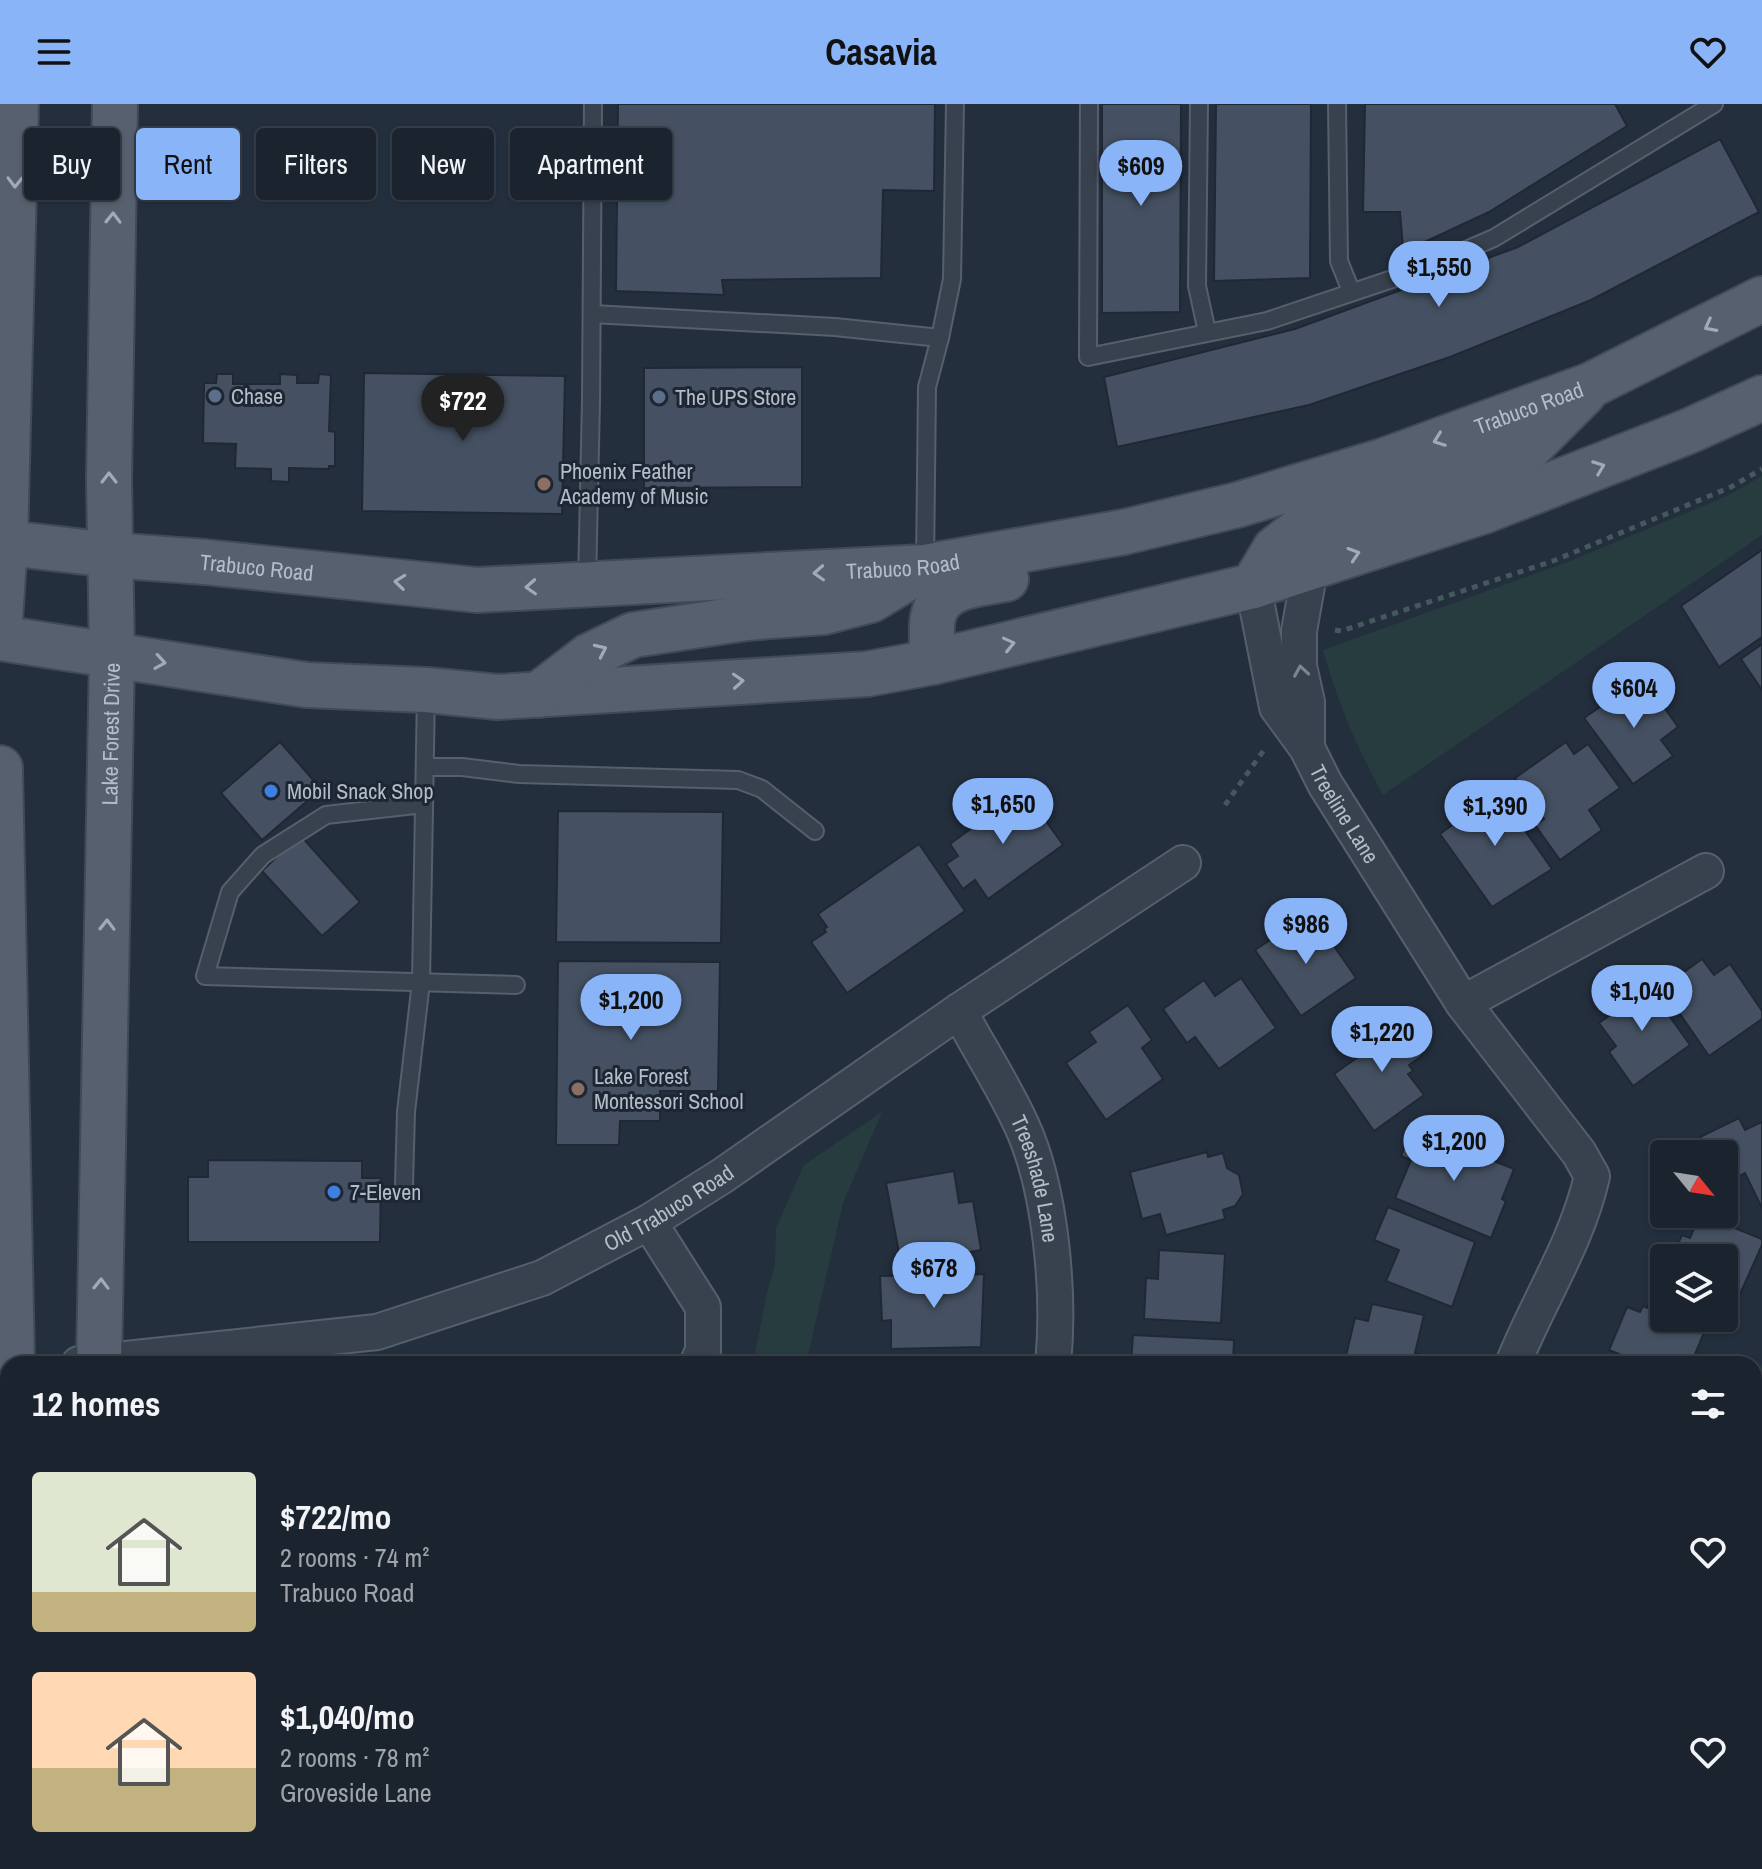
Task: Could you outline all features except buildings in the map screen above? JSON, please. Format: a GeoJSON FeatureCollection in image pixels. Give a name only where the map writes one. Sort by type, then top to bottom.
{"type":"FeatureCollection","features":[{"type":"Feature","properties":{"kind":"main road"},"geometry":{"type":"LineString","coordinates":[[0,620],[16,104]]}},
{"type":"Feature","properties":{"kind":"main road","name":"Lake Forest Drive"},"geometry":{"type":"LineString","coordinates":[[93,1356],[112,654],[110,555],[115,104]]}},
{"type":"Feature","properties":{"kind":"main road","name":"Trabuco Road"},"geometry":{"type":"LineString","coordinates":[[3,542],[477,590],[925,567],[1181,519],[1383,461],[1591,385],[1762,299]]}},
{"type":"Feature","properties":{"kind":"main road"},"geometry":{"type":"LineString","coordinates":[[1253,586],[1275,549],[1302,528],[1527,450],[1591,385]]}},
{"type":"Feature","properties":{"kind":"main road"},"geometry":{"type":"LineString","coordinates":[[0,638],[307,685],[426,690],[498,697],[867,674],[933,662],[1253,586],[1310,569],[1484,511],[1689,431],[1762,398]]}},
{"type":"Feature","properties":{"kind":"main road"},"geometry":{"type":"LineString","coordinates":[[933,662],[933,617],[939,603],[954,589],[1145,549],[1181,519]]}},
{"type":"Feature","properties":{"kind":"main road"},"geometry":{"type":"LineString","coordinates":[[538,695],[589,656],[633,635],[746,618],[824,612],[871,600],[925,567]]}},
{"type":"Feature","properties":{"kind":"main road"},"geometry":{"type":"LineString","coordinates":[[0,768],[12,1356]]}},
{"type":"Feature","properties":{"kind":"street","name":"Treeline Lane"},"geometry":{"type":"LineString","coordinates":[[1307,748],[1307,702],[1299,666],[1299,631],[1310,569]]}},
{"type":"Feature","properties":{"kind":"street","name":"Treeline Lane"},"geometry":{"type":"LineString","coordinates":[[1253,586],[1277,707],[1307,748],[1325,784],[1463,1003],[1579,1153],[1592,1176],[1577,1227],[1530,1320],[1516,1356]]}},
{"type":"Feature","properties":{"kind":"street","name":"Old Trabuco Road"},"geometry":{"type":"LineString","coordinates":[[157,1356],[377,1332],[542,1278],[649,1222],[722,1176],[959,1011],[1183,863]]}},
{"type":"Feature","properties":{"kind":"street"},"geometry":{"type":"LineString","coordinates":[[1463,1003],[1706,871]]}},
{"type":"Feature","properties":{"kind":"street","name":"Treeshade Lane"},"geometry":{"type":"LineString","coordinates":[[959,1011],[1022,1125],[1045,1196],[1057,1325],[1054,1356]]}},
{"type":"Feature","properties":{"kind":"street"},"geometry":{"type":"LineString","coordinates":[[649,1222],[703,1307],[701,1356]]}},
{"type":"Feature","properties":{"kind":"lane"},"geometry":{"type":"LineString","coordinates":[[587,584],[593,104]]}},
{"type":"Feature","properties":{"kind":"lane"},"geometry":{"type":"LineString","coordinates":[[925,567],[927,387],[952,279],[955,104]]}},
{"type":"Feature","properties":{"kind":"lane"},"geometry":{"type":"LineString","coordinates":[[1089,104],[1088,357],[1267,321],[1422,269],[1494,238],[1703,107]]}},
{"type":"Feature","properties":{"kind":"lane"},"geometry":{"type":"LineString","coordinates":[[1199,104],[1197,286],[1207,332]]}},
{"type":"Feature","properties":{"kind":"lane"},"geometry":{"type":"LineString","coordinates":[[1337,104],[1339,261],[1351,291]]}},
{"type":"Feature","properties":{"kind":"lane"},"geometry":{"type":"LineString","coordinates":[[592,314],[835,327],[940,338]]}},
{"type":"Feature","properties":{"kind":"lane"},"geometry":{"type":"LineString","coordinates":[[404,1185],[406,1112],[421,982],[426,690]]}},
{"type":"Feature","properties":{"kind":"lane"},"geometry":{"type":"LineString","coordinates":[[425,767],[462,767],[519,774],[738,780],[762,789],[815,831]]}},
{"type":"Feature","properties":{"kind":"lane"},"geometry":{"type":"LineString","coordinates":[[424,804],[326,815],[263,855],[230,892],[205,976],[516,985]]}},
{"type":"Feature","properties":{"kind":"path"},"geometry":{"type":"LineString","coordinates":[[1330,629],[1341,631],[1553,561],[1731,487],[1762,469]]}},
{"type":"Feature","properties":{"kind":"path"},"geometry":{"type":"LineString","coordinates":[[1225,805],[1269,742]]}},
{"type":"Feature","properties":{"kind":"green space"},"geometry":{"type":"Polygon","coordinates":[[[1762,476],[1762,535],[1383,795],[1348,724],[1323,650],[1565,563],[1725,497],[1762,476]]]}},
{"type":"Feature","properties":{"kind":"green space"},"geometry":{"type":"Polygon","coordinates":[[[882,1112],[843,1203],[808,1356],[755,1356],[775,1264],[776,1228],[804,1165],[882,1112]]]}},
{"type":"Feature","properties":{"kind":"place","name":"Chase"},"geometry":{"type":"Point","coordinates":[215,396]}},
{"type":"Feature","properties":{"kind":"place","name":"The UPS Store"},"geometry":{"type":"Point","coordinates":[659,397]}},
{"type":"Feature","properties":{"kind":"place","name":"Phoenix Feather Academy of Music"},"geometry":{"type":"Point","coordinates":[544,484]}},
{"type":"Feature","properties":{"kind":"place","name":"Mobil Snack Shop"},"geometry":{"type":"Point","coordinates":[271,791]}},
{"type":"Feature","properties":{"kind":"place","name":"Lake Forest Montessori School"},"geometry":{"type":"Point","coordinates":[578,1089]}},
{"type":"Feature","properties":{"kind":"place","name":"7-Eleven"},"geometry":{"type":"Point","coordinates":[334,1192]}}]}
